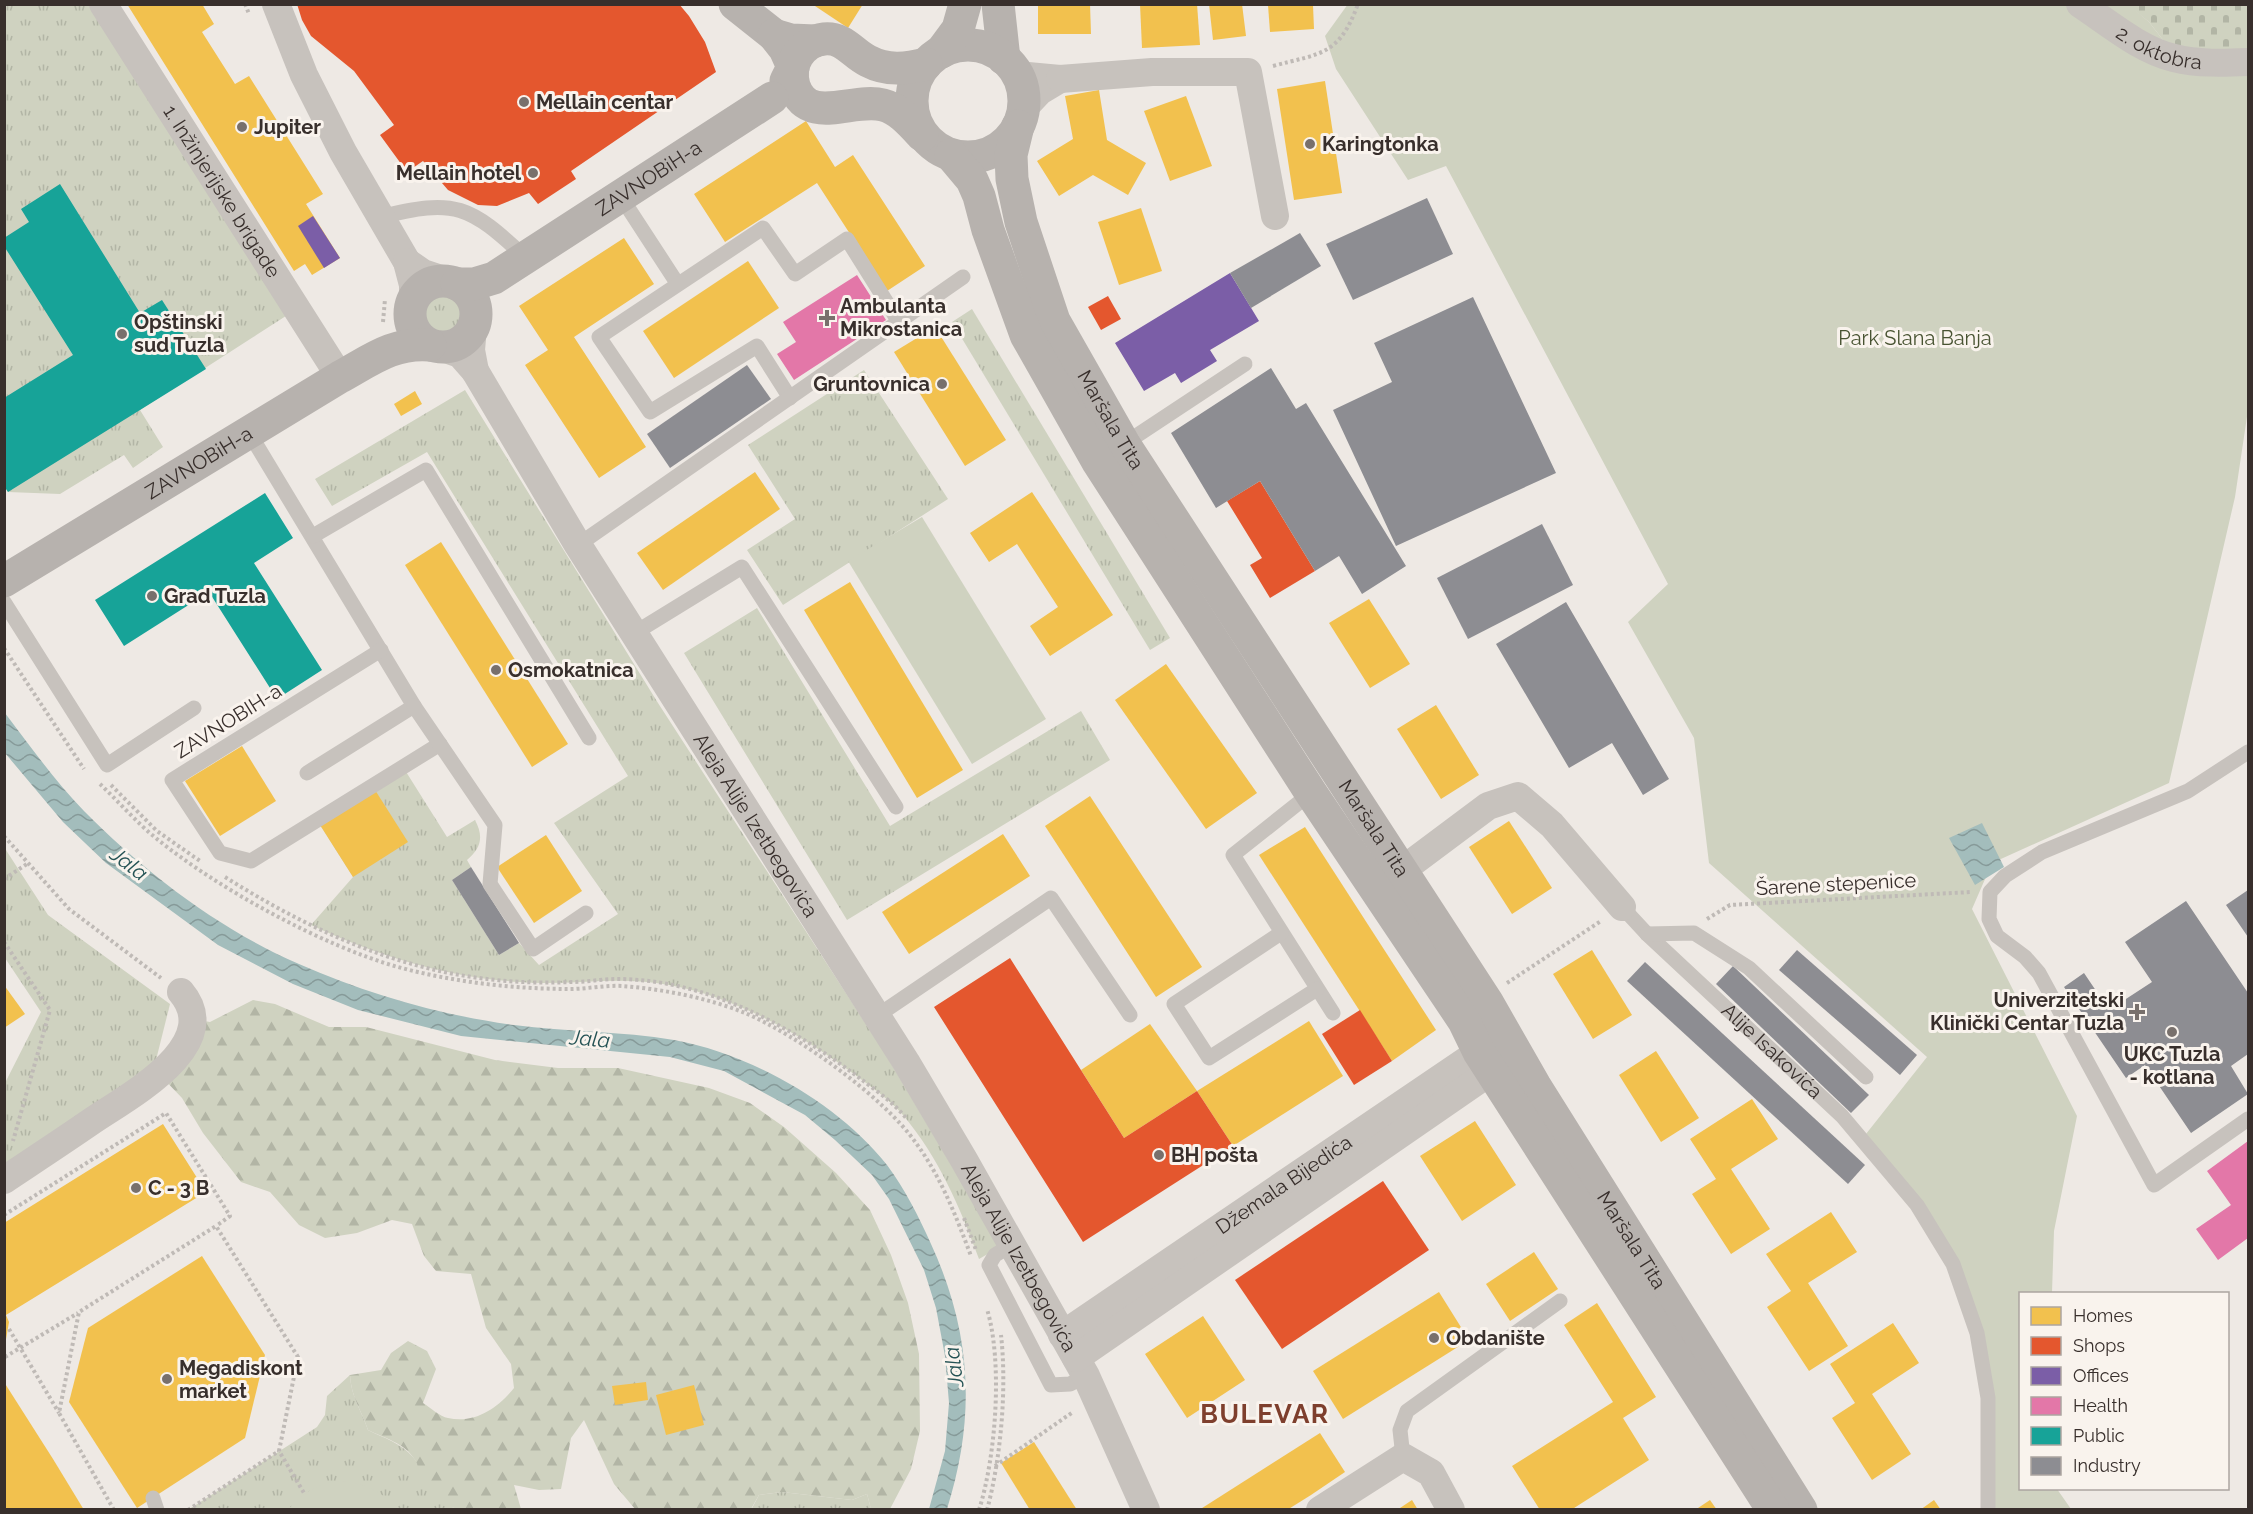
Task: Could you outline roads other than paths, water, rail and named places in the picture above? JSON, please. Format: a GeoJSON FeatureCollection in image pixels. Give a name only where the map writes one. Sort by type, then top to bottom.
{"type":"FeatureCollection","features":[{"type":"Feature","properties":{"kind":"main road"},"geometry":{"type":"LineString","coordinates":[[735,4],[774,35],[785,49],[793,67]]}},
{"type":"Feature","properties":{"kind":"main road"},"geometry":{"type":"LineString","coordinates":[[923,135],[914,118],[912,99],[915,80],[958,29],[965,4]]}},
{"type":"Feature","properties":{"kind":"main road"},"geometry":{"type":"LineString","coordinates":[[815,41],[805,47],[793,67],[786,82],[787,99],[824,110],[856,103],[885,105],[903,115],[935,147],[951,155],[967,158],[997,150],[1009,140],[1021,118],[1023,92],[1011,67],[998,4]]}},
{"type":"Feature","properties":{"kind":"main road"},"geometry":{"type":"LineString","coordinates":[[774,35],[791,40],[838,40],[868,61],[907,69],[957,46],[974,45],[990,50],[1011,67]]}},
{"type":"Feature","properties":{"kind":"main road","name":"ZAVNOBiH-a"},"geometry":{"type":"LineString","coordinates":[[494,278],[621,197],[787,99]]}},
{"type":"Feature","properties":{"kind":"main road","name":"Maršala Tita"},"geometry":{"type":"LineString","coordinates":[[1021,118],[1011,155],[1012,178],[1021,222],[1040,287],[1054,321],[1124,444],[1487,1002],[1498,1053],[1773,1509]]}},
{"type":"Feature","properties":{"kind":"main road","name":"Maršala Tita"},"geometry":{"type":"LineString","coordinates":[[951,155],[972,180],[979,196],[988,230],[1026,335],[1098,462],[1311,793],[1464,1022],[1498,1053],[1801,1509]]}},
{"type":"Feature","properties":{"kind":"main road"},"geometry":{"type":"LineString","coordinates":[[395,347],[405,333],[412,306],[427,285],[452,282],[474,284],[494,278]]}},
{"type":"Feature","properties":{"kind":"main road"},"geometry":{"type":"LineString","coordinates":[[395,347],[411,343],[435,346],[460,343],[475,322],[481,296],[494,278]]}},
{"type":"Feature","properties":{"kind":"main road"},"geometry":{"type":"LineString","coordinates":[[452,282],[472,298],[475,322]]}},
{"type":"Feature","properties":{"kind":"main road"},"geometry":{"type":"LineString","coordinates":[[412,306],[415,331],[435,346]]}},
{"type":"Feature","properties":{"kind":"main road","name":"ZAVNOBiH-a"},"geometry":{"type":"LineString","coordinates":[[4,581],[248,431],[395,347]]}},
{"type":"Feature","properties":{"kind":"main road"},"geometry":{"type":"LineString","coordinates":[[1098,462],[1124,444]]}},
{"type":"Feature","properties":{"kind":"street","name":"1. Inžinjerijske brigade"},"geometry":{"type":"LineString","coordinates":[[103,4],[340,378]]}},
{"type":"Feature","properties":{"kind":"street"},"geometry":{"type":"LineString","coordinates":[[276,4],[304,75],[380,217],[407,262],[413,285],[412,306]]}},
{"type":"Feature","properties":{"kind":"street","name":"2. oktobra"},"geometry":{"type":"LineString","coordinates":[[2080,4],[2142,44],[2166,56],[2198,62],[2248,62]]}},
{"type":"Feature","properties":{"kind":"street"},"geometry":{"type":"LineString","coordinates":[[1011,67],[1060,79],[1152,72],[1248,72],[1275,216]]}},
{"type":"Feature","properties":{"kind":"street"},"geometry":{"type":"LineString","coordinates":[[1021,118],[1040,91],[1060,79]]}},
{"type":"Feature","properties":{"kind":"street"},"geometry":{"type":"LineString","coordinates":[[407,262],[423,273],[452,282]]}},
{"type":"Feature","properties":{"kind":"street"},"geometry":{"type":"LineString","coordinates":[[475,322],[471,350],[475,371]]}},
{"type":"Feature","properties":{"kind":"street"},"geometry":{"type":"LineString","coordinates":[[435,346],[459,354],[475,371]]}},
{"type":"Feature","properties":{"kind":"street","name":"Aleja Alije Izetbegovića"},"geometry":{"type":"LineString","coordinates":[[475,371],[633,634],[877,1016],[1075,1356],[1146,1509]]}},
{"type":"Feature","properties":{"kind":"street","name":"Alije Isakovića"},"geometry":{"type":"LineString","coordinates":[[1377,890],[1401,869],[1488,806],[1518,796],[1552,825],[1622,907]]}},
{"type":"Feature","properties":{"kind":"street"},"geometry":{"type":"LineString","coordinates":[[4,1180],[159,1075],[181,1050],[193,1028],[193,1013],[181,992]]}},
{"type":"Feature","properties":{"kind":"street","name":"Džemala Bijedića"},"geometry":{"type":"LineString","coordinates":[[1075,1356],[1498,1053]]}},
{"type":"Feature","properties":{"kind":"street"},"geometry":{"type":"LineString","coordinates":[[4,1202],[154,1101]]}},
{"type":"Feature","properties":{"kind":"street"},"geometry":{"type":"LineString","coordinates":[[1320,1509],[1403,1457],[1431,1473],[1451,1509]]}},
{"type":"Feature","properties":{"kind":"lane"},"geometry":{"type":"LineString","coordinates":[[621,197],[677,283]]}},
{"type":"Feature","properties":{"kind":"lane"},"geometry":{"type":"LineString","coordinates":[[380,217],[416,208],[444,206],[468,213],[495,230],[526,258]]}},
{"type":"Feature","properties":{"kind":"lane"},"geometry":{"type":"LineString","coordinates":[[790,398],[757,346],[650,412],[599,337],[763,228],[795,273],[847,239],[899,322]]}},
{"type":"Feature","properties":{"kind":"lane"},"geometry":{"type":"LineString","coordinates":[[578,545],[963,277]]}},
{"type":"Feature","properties":{"kind":"lane"},"geometry":{"type":"LineString","coordinates":[[1124,444],[1245,364]]}},
{"type":"Feature","properties":{"kind":"lane"},"geometry":{"type":"LineString","coordinates":[[248,431],[414,706],[495,825],[490,884],[533,949],[586,913]]}},
{"type":"Feature","properties":{"kind":"lane"},"geometry":{"type":"LineString","coordinates":[[313,536],[426,470],[589,738]]}},
{"type":"Feature","properties":{"kind":"lane"},"geometry":{"type":"LineString","coordinates":[[633,634],[742,567],[896,807]]}},
{"type":"Feature","properties":{"kind":"lane"},"geometry":{"type":"LineString","coordinates":[[4,602],[107,765],[194,708]]}},
{"type":"Feature","properties":{"kind":"lane","name":"ZAVNOBIH-a"},"geometry":{"type":"LineString","coordinates":[[381,650],[172,780],[220,853],[251,861],[440,744]]}},
{"type":"Feature","properties":{"kind":"lane"},"geometry":{"type":"LineString","coordinates":[[307,773],[414,706]]}},
{"type":"Feature","properties":{"kind":"lane"},"geometry":{"type":"LineString","coordinates":[[2248,752],[2188,791],[2043,852],[2005,876],[1990,892],[1989,919],[1997,936],[2025,957],[2039,974],[2154,1185],[2248,1119]]}},
{"type":"Feature","properties":{"kind":"lane"},"geometry":{"type":"LineString","coordinates":[[1311,793],[1233,855],[1333,1013]]}},
{"type":"Feature","properties":{"kind":"lane"},"geometry":{"type":"LineString","coordinates":[[877,1016],[1051,898],[1130,1015]]}},
{"type":"Feature","properties":{"kind":"lane","name":"Alije Isakovića"},"geometry":{"type":"LineString","coordinates":[[1622,907],[1647,934],[1842,1116],[1917,1205],[1953,1264],[1977,1333],[1988,1398],[1988,1509]]}},
{"type":"Feature","properties":{"kind":"lane"},"geometry":{"type":"LineString","coordinates":[[1281,933],[1174,1004],[1209,1058],[1317,988]]}},
{"type":"Feature","properties":{"kind":"lane"},"geometry":{"type":"LineString","coordinates":[[1647,934],[1695,933],[1749,968],[1866,1077]]}},
{"type":"Feature","properties":{"kind":"lane"},"geometry":{"type":"LineString","coordinates":[[1012,1245],[995,1255],[989,1265],[1051,1385],[1070,1384],[1075,1356]]}},
{"type":"Feature","properties":{"kind":"lane"},"geometry":{"type":"LineString","coordinates":[[1403,1457],[1400,1430],[1407,1411],[1560,1301]]}},
{"type":"Feature","properties":{"kind":"water","name":"Jala"},"geometry":{"type":"Polygon","coordinates":[[[5,713],[73,800],[107,834],[184,898],[270,950],[351,985],[431,1009],[486,1021],[654,1037],[703,1047],[762,1069],[818,1102],[844,1121],[887,1165],[906,1193],[945,1277],[955,1310],[962,1343],[965,1408],[963,1441],[947,1509],[929,1509],[945,1451],[949,1403],[945,1356],[936,1308],[924,1270],[889,1199],[872,1175],[835,1140],[805,1115],[724,1071],[670,1057],[461,1036],[358,1010],[293,984],[218,945],[106,863],[63,822],[5,753],[5,713]]]}},
{"type":"Feature","properties":{"kind":"water"},"geometry":{"type":"Polygon","coordinates":[[[1982,823],[2004,867],[1975,885],[1949,838],[1982,823]]]}},
{"type":"Feature","properties":{"kind":"place","name":"Mellain centar"},"geometry":{"type":"Point","coordinates":[524,102]}},
{"type":"Feature","properties":{"kind":"place","name":"Jupiter"},"geometry":{"type":"Point","coordinates":[242,127]}},
{"type":"Feature","properties":{"kind":"place","name":"Karingtonka"},"geometry":{"type":"Point","coordinates":[1310,144]}},
{"type":"Feature","properties":{"kind":"place","name":"Mellain hotel"},"geometry":{"type":"Point","coordinates":[533,173]}},
{"type":"Feature","properties":{"kind":"place","name":"Ambulanta Mikrostanica"},"geometry":{"type":"Point","coordinates":[827,318]}},
{"type":"Feature","properties":{"kind":"place","name":"Opštinski sud Tuzla"},"geometry":{"type":"Point","coordinates":[122,334]}},
{"type":"Feature","properties":{"kind":"place","name":"Gruntovnica"},"geometry":{"type":"Point","coordinates":[942,384]}},
{"type":"Feature","properties":{"kind":"place","name":"Grad Tuzla"},"geometry":{"type":"Point","coordinates":[152,596]}},
{"type":"Feature","properties":{"kind":"place","name":"Osmokatnica"},"geometry":{"type":"Point","coordinates":[496,670]}},
{"type":"Feature","properties":{"kind":"place","name":"Univerzitetski Klinički Centar Tuzla"},"geometry":{"type":"Point","coordinates":[2137,1012]}},
{"type":"Feature","properties":{"kind":"place","name":"UKC Tuzla - kotlana"},"geometry":{"type":"Point","coordinates":[2172,1032]}},
{"type":"Feature","properties":{"kind":"place","name":"BH pošta"},"geometry":{"type":"Point","coordinates":[1159,1155]}},
{"type":"Feature","properties":{"kind":"place","name":"C - 3 B"},"geometry":{"type":"Point","coordinates":[136,1188]}},
{"type":"Feature","properties":{"kind":"place","name":"Obdanište"},"geometry":{"type":"Point","coordinates":[1434,1338]}},
{"type":"Feature","properties":{"kind":"place","name":"Megadiskont market"},"geometry":{"type":"Point","coordinates":[167,1379]}},
{"type":"Feature","properties":{"kind":"district","name":"BULEVAR"},"geometry":{"type":"Point","coordinates":[1265,1414]}},
{"type":"Feature","properties":{"kind":"park label","name":"Park Slana Banja"},"geometry":{"type":"Point","coordinates":[1915,338]}}]}
